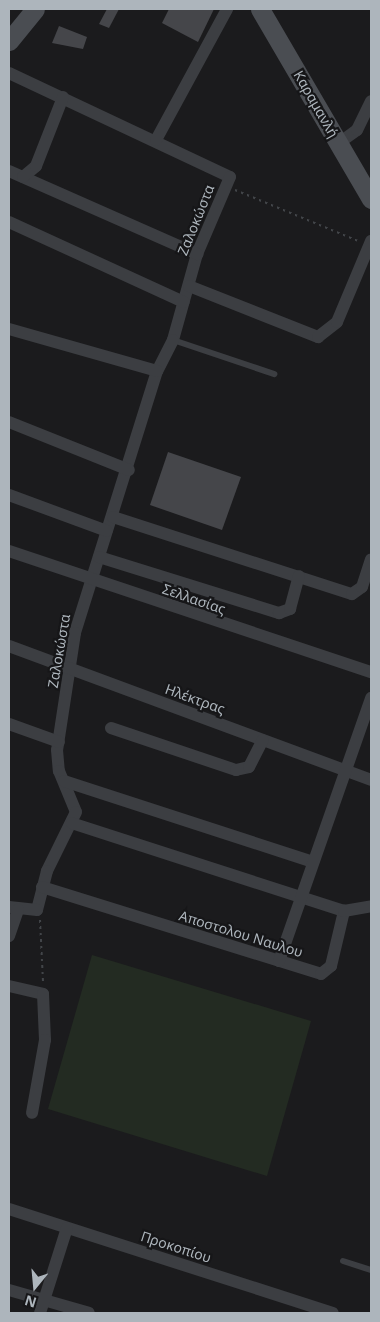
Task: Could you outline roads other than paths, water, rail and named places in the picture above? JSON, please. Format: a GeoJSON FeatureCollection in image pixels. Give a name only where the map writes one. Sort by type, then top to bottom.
{"type":"FeatureCollection","features":[{"type":"Feature","properties":{"kind":"main road","name":"Καραμανλή"},"geometry":{"type":"LineString","coordinates":[[260,9],[371,199]]}},
{"type":"Feature","properties":{"kind":"main road"},"geometry":{"type":"LineString","coordinates":[[9,41],[31,10]]}},
{"type":"Feature","properties":{"kind":"street"},"geometry":{"type":"LineString","coordinates":[[9,73],[156,140],[227,9]]}},
{"type":"Feature","properties":{"kind":"street"},"geometry":{"type":"LineString","coordinates":[[23,177],[40,159],[63,97]]}},
{"type":"Feature","properties":{"kind":"street"},"geometry":{"type":"LineString","coordinates":[[339,143],[357,130],[371,100]]}},
{"type":"Feature","properties":{"kind":"street","name":"Ζαλοκώστα"},"geometry":{"type":"LineString","coordinates":[[13,909],[37,910],[42,887],[72,824],[74,803],[59,772],[59,742],[75,633],[107,531],[130,470],[157,371],[173,340],[197,254],[228,180],[156,140]]}},
{"type":"Feature","properties":{"kind":"street"},"geometry":{"type":"LineString","coordinates":[[9,171],[197,254]]}},
{"type":"Feature","properties":{"kind":"street"},"geometry":{"type":"LineString","coordinates":[[9,222],[184,302]]}},
{"type":"Feature","properties":{"kind":"street"},"geometry":{"type":"LineString","coordinates":[[189,286],[318,336],[337,322],[370,243]]}},
{"type":"Feature","properties":{"kind":"street"},"geometry":{"type":"LineString","coordinates":[[9,329],[157,371]]}},
{"type":"Feature","properties":{"kind":"street"},"geometry":{"type":"LineString","coordinates":[[9,422],[130,470]]}},
{"type":"Feature","properties":{"kind":"street"},"geometry":{"type":"LineString","coordinates":[[9,496],[107,531]]}},
{"type":"Feature","properties":{"kind":"street"},"geometry":{"type":"LineString","coordinates":[[112,517],[352,594],[362,587],[371,559]]}},
{"type":"Feature","properties":{"kind":"street","name":"Σελλασίας"},"geometry":{"type":"LineString","coordinates":[[9,551],[91,580],[371,672]]}},
{"type":"Feature","properties":{"kind":"street"},"geometry":{"type":"LineString","coordinates":[[99,557],[279,613],[290,609],[299,576]]}},
{"type":"Feature","properties":{"kind":"street","name":"Ηλέκτρας"},"geometry":{"type":"LineString","coordinates":[[9,646],[371,780]]}},
{"type":"Feature","properties":{"kind":"street"},"geometry":{"type":"LineString","coordinates":[[279,961],[371,698]]}},
{"type":"Feature","properties":{"kind":"street"},"geometry":{"type":"LineString","coordinates":[[9,724],[59,742]]}},
{"type":"Feature","properties":{"kind":"street"},"geometry":{"type":"LineString","coordinates":[[111,728],[236,770],[249,767],[263,740]]}},
{"type":"Feature","properties":{"kind":"street"},"geometry":{"type":"LineString","coordinates":[[64,781],[313,862]]}},
{"type":"Feature","properties":{"kind":"street"},"geometry":{"type":"LineString","coordinates":[[72,824],[344,911],[371,906]]}},
{"type":"Feature","properties":{"kind":"street","name":"Αποστολου Ναυλου"},"geometry":{"type":"LineString","coordinates":[[42,887],[321,974],[327,972],[344,911]]}},
{"type":"Feature","properties":{"kind":"street"},"geometry":{"type":"LineString","coordinates":[[9,936],[13,909]]}},
{"type":"Feature","properties":{"kind":"street"},"geometry":{"type":"LineString","coordinates":[[9,986],[43,994],[45,1040],[32,1113]]}},
{"type":"Feature","properties":{"kind":"street","name":"Προκοπίου"},"geometry":{"type":"LineString","coordinates":[[9,1209],[333,1313]]}},
{"type":"Feature","properties":{"kind":"street"},"geometry":{"type":"LineString","coordinates":[[40,1313],[67,1228]]}},
{"type":"Feature","properties":{"kind":"street"},"geometry":{"type":"LineString","coordinates":[[9,1290],[89,1313]]}},
{"type":"Feature","properties":{"kind":"lane"},"geometry":{"type":"LineString","coordinates":[[173,340],[274,374]]}},
{"type":"Feature","properties":{"kind":"lane"},"geometry":{"type":"LineString","coordinates":[[343,1261],[371,1270]]}}]}
